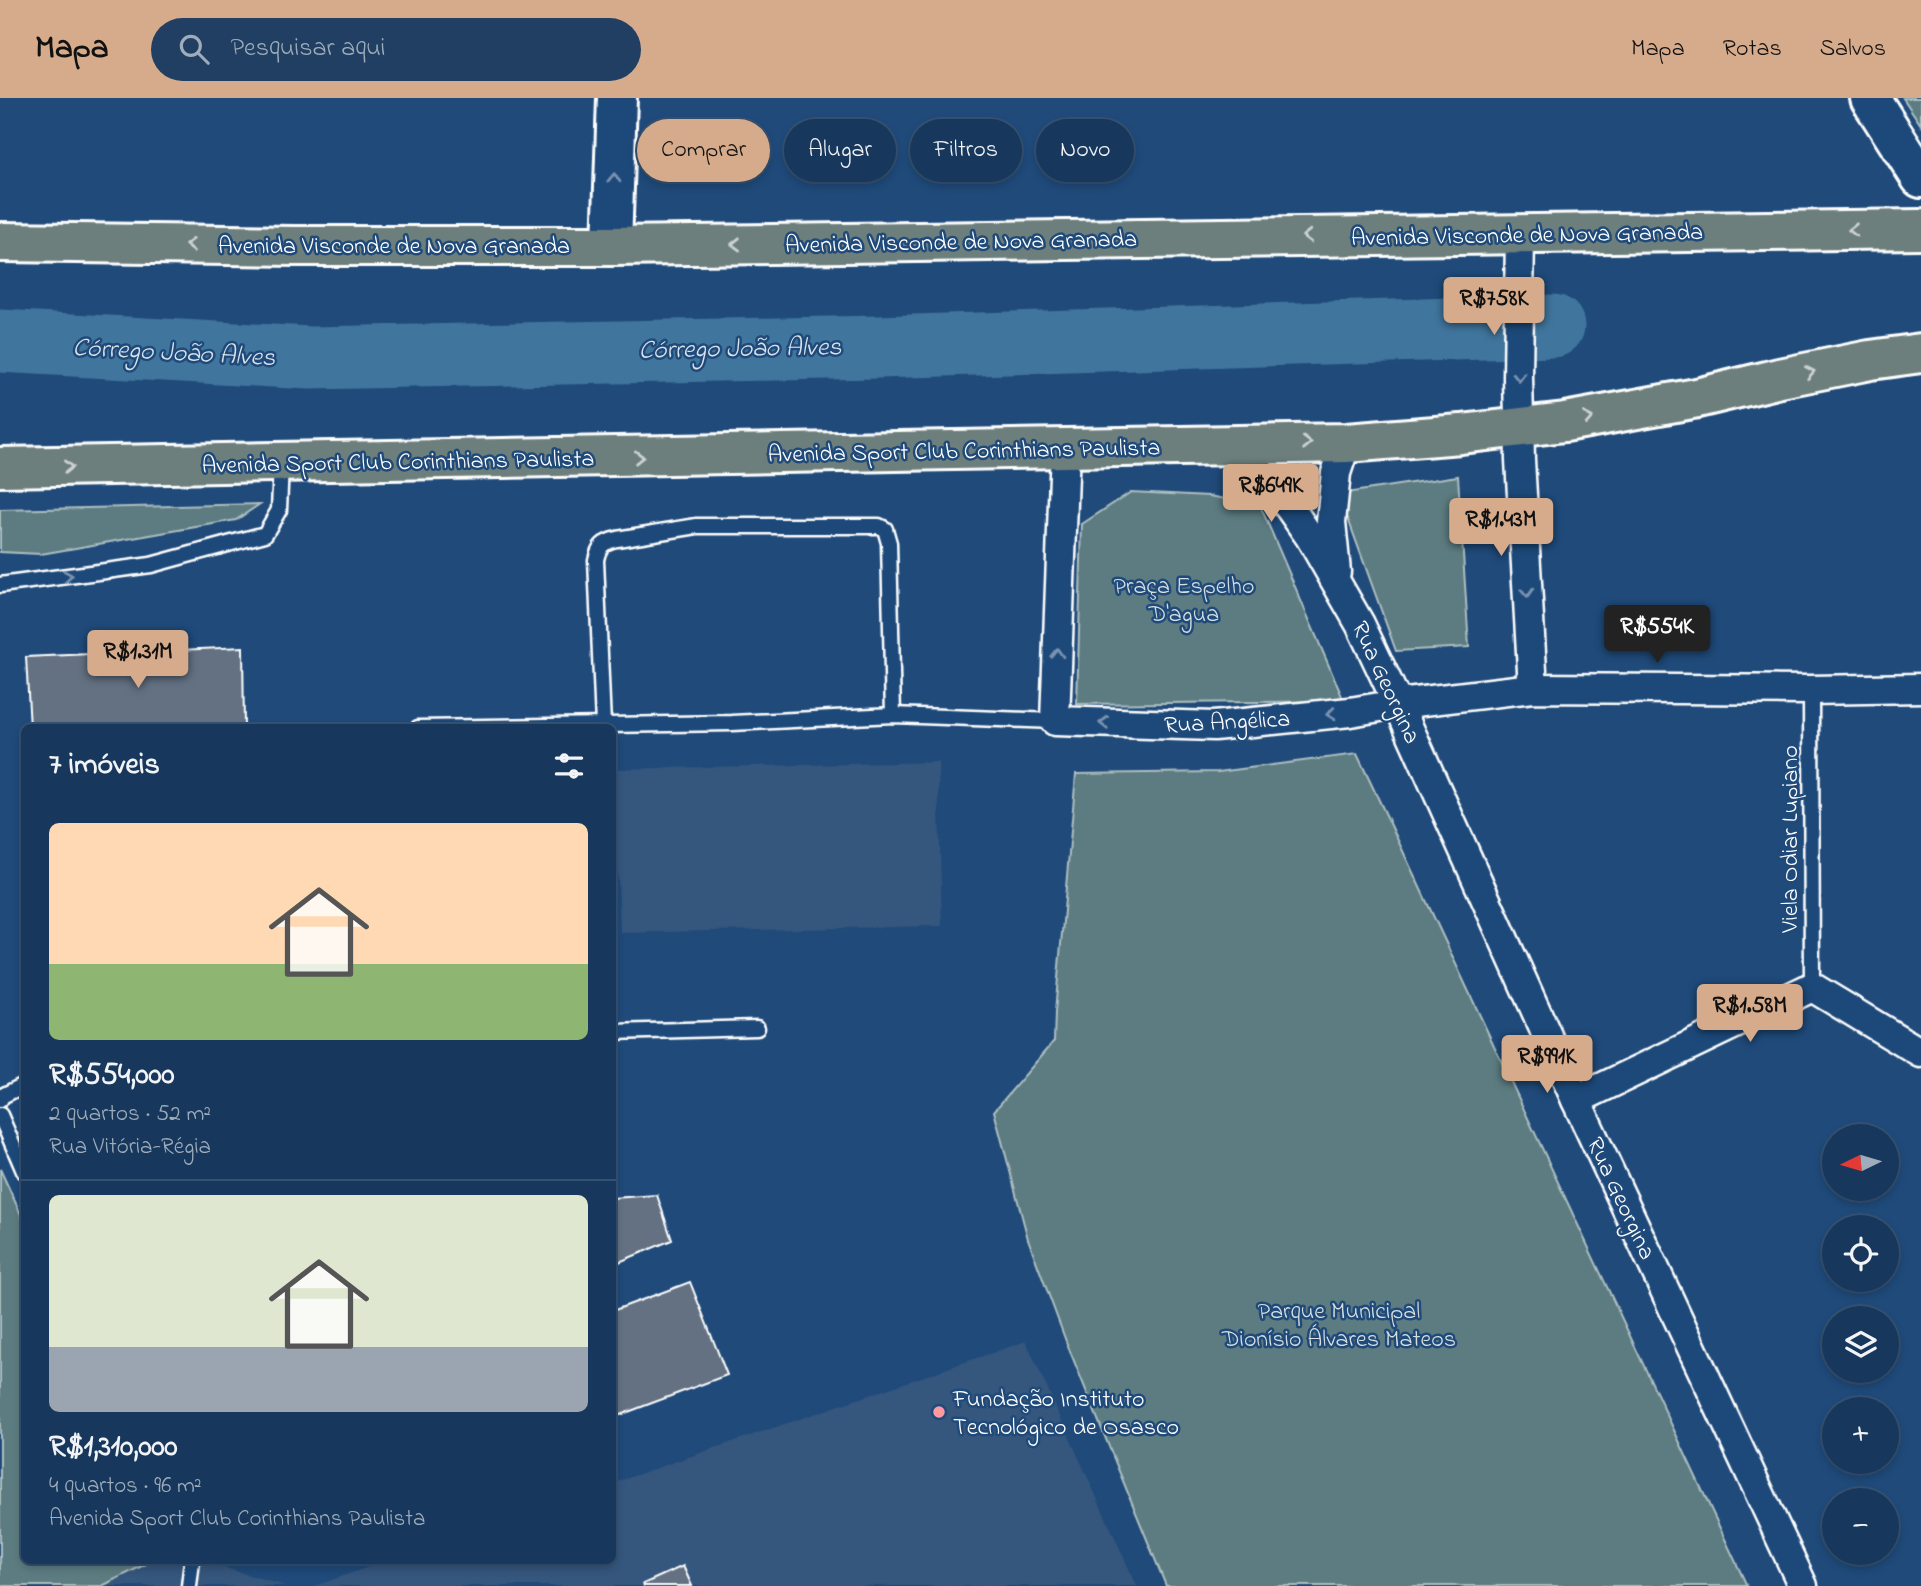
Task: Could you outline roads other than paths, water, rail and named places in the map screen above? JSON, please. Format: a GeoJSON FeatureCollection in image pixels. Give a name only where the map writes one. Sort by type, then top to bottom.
{"type":"FeatureCollection","features":[{"type":"Feature","properties":{"kind":"main road","name":"Avenida Visconde de Nova Granada"},"geometry":{"type":"LineString","coordinates":[[0,242],[294,246],[1520,247],[1921,229]]}},
{"type":"Feature","properties":{"kind":"main road","name":"Avenida Sport Club Corinthians Paulista"},"geometry":{"type":"LineString","coordinates":[[0,467],[1346,443],[1461,434],[1520,420],[1565,422],[1697,398],[1870,360],[1921,353]]}},
{"type":"Feature","properties":{"kind":"street"},"geometry":{"type":"LineString","coordinates":[[612,246],[617,98]]}},
{"type":"Feature","properties":{"kind":"street"},"geometry":{"type":"LineString","coordinates":[[1870,98],[1921,178]]}},
{"type":"Feature","properties":{"kind":"street"},"geometry":{"type":"LineString","coordinates":[[1520,247],[1520,460],[1532,688]]}},
{"type":"Feature","properties":{"kind":"street","name":"Rua Georgina"},"geometry":{"type":"LineString","coordinates":[[1336,581],[1331,522],[1336,473],[1346,443]]}},
{"type":"Feature","properties":{"kind":"street","name":"Rua Georgina"},"geometry":{"type":"LineString","coordinates":[[1236,444],[1289,507],[1310,537],[1360,624],[1576,1100],[1803,1586]]}},
{"type":"Feature","properties":{"kind":"street"},"geometry":{"type":"LineString","coordinates":[[1055,721],[1065,448]]}},
{"type":"Feature","properties":{"kind":"street","name":"Rua Angélica"},"geometry":{"type":"LineString","coordinates":[[1055,721],[1214,726],[1350,712],[1532,688],[1921,688]]}},
{"type":"Feature","properties":{"kind":"street"},"geometry":{"type":"LineString","coordinates":[[1576,1100],[1812,987],[1921,1053]]}},
{"type":"Feature","properties":{"kind":"lane"},"geometry":{"type":"LineString","coordinates":[[0,585],[151,565],[265,534],[279,510],[281,463]]}},
{"type":"Feature","properties":{"kind":"lane"},"geometry":{"type":"LineString","coordinates":[[603,724],[596,560],[599,548],[605,542],[617,538],[697,526],[885,528],[889,543],[893,715]]}},
{"type":"Feature","properties":{"kind":"lane","name":"Viela Odiar Lupiano"},"geometry":{"type":"LineString","coordinates":[[1811,690],[1812,987]]}},
{"type":"Feature","properties":{"kind":"lane"},"geometry":{"type":"LineString","coordinates":[[616,725],[732,723],[893,715],[1055,721]]}},
{"type":"Feature","properties":{"kind":"lane"},"geometry":{"type":"LineString","coordinates":[[616,1032],[757,1028]]}},
{"type":"Feature","properties":{"kind":"lane"},"geometry":{"type":"LineString","coordinates":[[0,1100],[2,1096],[21,1086]]}},
{"type":"Feature","properties":{"kind":"lane"},"geometry":{"type":"LineString","coordinates":[[0,1115],[21,1164]]}},
{"type":"Feature","properties":{"kind":"lane"},"geometry":{"type":"LineString","coordinates":[[189,1586],[192,1564]]}},
{"type":"Feature","properties":{"kind":"waterway","name":"Córrego João Alves"},"geometry":{"type":"LineString","coordinates":[[0,341],[310,358],[878,347],[1553,326]]}},
{"type":"Feature","properties":{"kind":"place","name":"Fundação Instituto Tecnológico de Osasco"},"geometry":{"type":"Point","coordinates":[939,1412]}},
{"type":"Feature","properties":{"kind":"park label","name":"Praça Espelho D'agua"},"geometry":{"type":"Point","coordinates":[1184,599]}},
{"type":"Feature","properties":{"kind":"park label","name":"Parque Municipal Dionísio Álvares Mateos"},"geometry":{"type":"Point","coordinates":[1339,1324]}}]}
